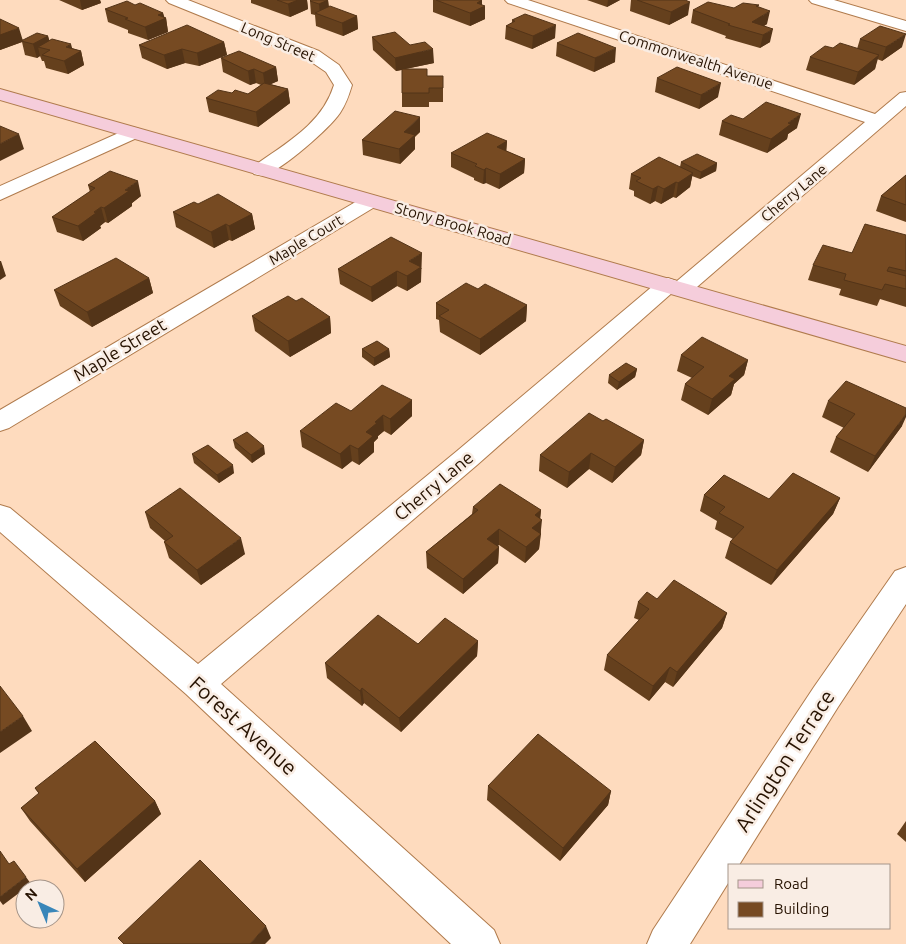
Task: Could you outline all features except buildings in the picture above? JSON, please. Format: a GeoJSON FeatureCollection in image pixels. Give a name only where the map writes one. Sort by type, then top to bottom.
{"type":"FeatureCollection","features":[{"type":"Feature","properties":{"kind":"main road","name":"Stony Brook Road"},"geometry":{"type":"LineString","coordinates":[[0,94],[132,134],[906,354]]}},
{"type":"Feature","properties":{"kind":"street","name":"Long Street"},"geometry":{"type":"LineString","coordinates":[[174,0],[313,55],[333,70],[343,85],[341,96],[327,118],[316,129],[261,170]]}},
{"type":"Feature","properties":{"kind":"street","name":"Commonwealth Avenue"},"geometry":{"type":"LineString","coordinates":[[513,0],[879,121]]}},
{"type":"Feature","properties":{"kind":"street"},"geometry":{"type":"LineString","coordinates":[[817,0],[906,26]]}},
{"type":"Feature","properties":{"kind":"street","name":"Cherry Lane"},"geometry":{"type":"LineString","coordinates":[[198,684],[467,458],[906,97]]}},
{"type":"Feature","properties":{"kind":"street"},"geometry":{"type":"LineString","coordinates":[[0,194],[132,134]]}},
{"type":"Feature","properties":{"kind":"street","name":"Maple Court"},"geometry":{"type":"LineString","coordinates":[[240,278],[371,201]]}},
{"type":"Feature","properties":{"kind":"street","name":"Maple Street"},"geometry":{"type":"LineString","coordinates":[[0,422],[240,278]]}},
{"type":"Feature","properties":{"kind":"street","name":"Forest Avenue"},"geometry":{"type":"LineString","coordinates":[[0,516],[198,684],[480,944]]}},
{"type":"Feature","properties":{"kind":"street","name":"Arlington Terrace"},"geometry":{"type":"LineString","coordinates":[[667,944],[826,697],[906,579]]}}]}
